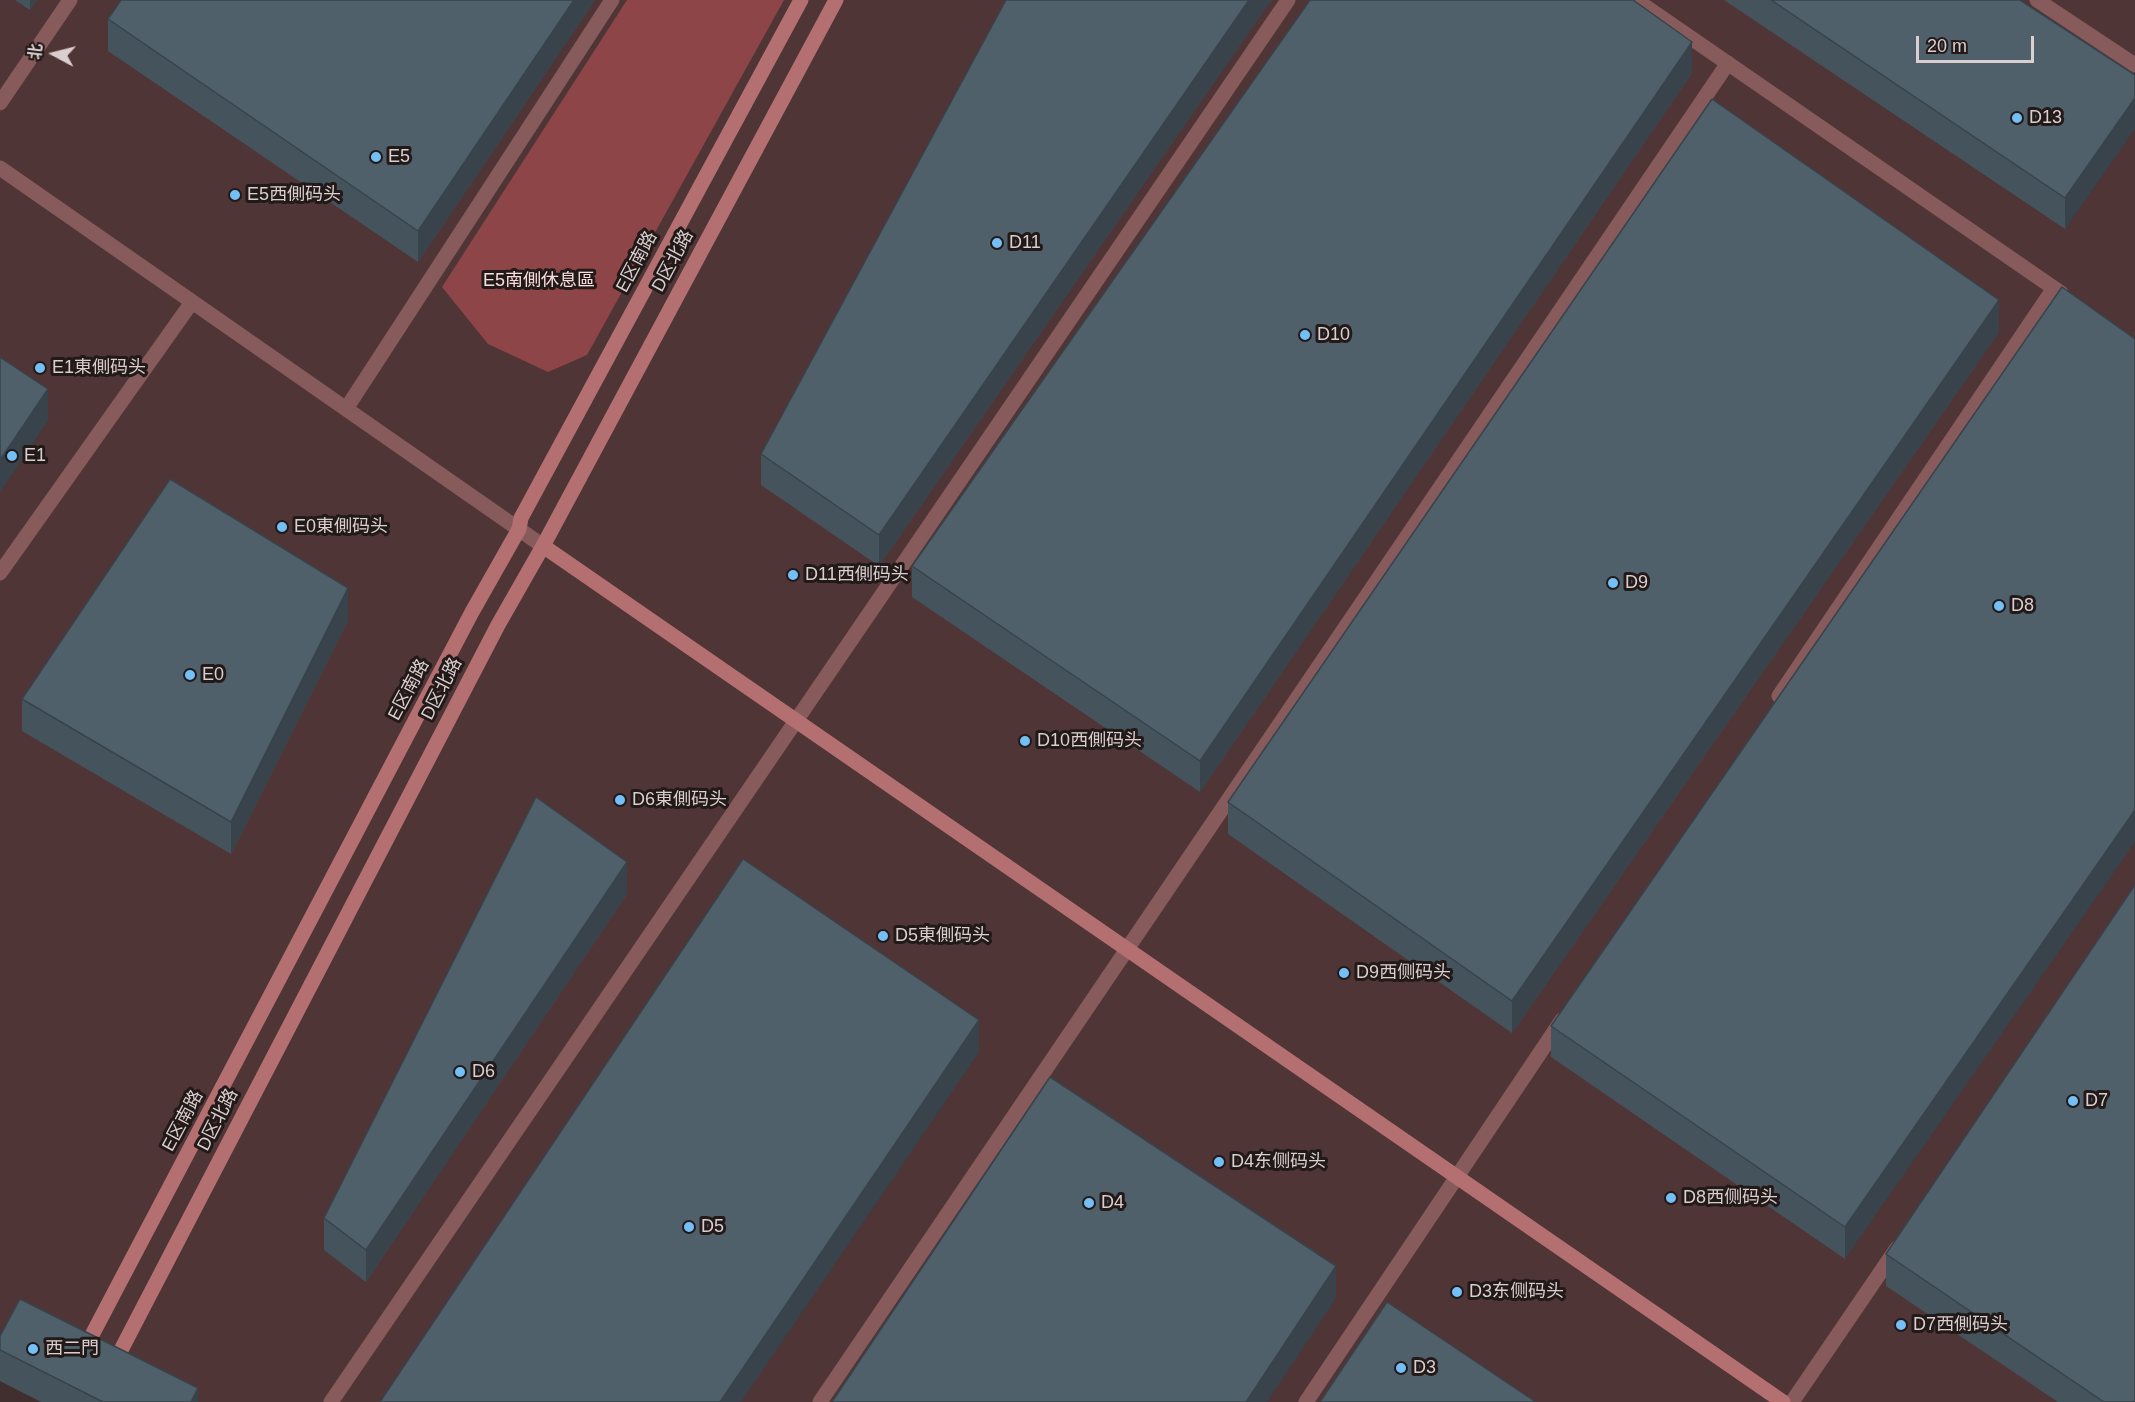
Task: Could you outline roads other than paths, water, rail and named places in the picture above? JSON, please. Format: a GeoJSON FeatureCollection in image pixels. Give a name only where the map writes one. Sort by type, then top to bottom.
{"type":"FeatureCollection","features":[{"type":"Feature","properties":{"kind":"street"},"geometry":{"type":"LineString","coordinates":[[0,103],[70,0]]}},
{"type":"Feature","properties":{"kind":"street"},"geometry":{"type":"LineString","coordinates":[[346,409],[612,0]]}},
{"type":"Feature","properties":{"kind":"street","name":"E区南路"},"geometry":{"type":"LineString","coordinates":[[73,1371],[467,622],[519,529],[521,518],[801,0]]}},
{"type":"Feature","properties":{"kind":"street","name":"D区北路"},"geometry":{"type":"LineString","coordinates":[[94,1402],[498,625],[543,546],[836,0]]}},
{"type":"Feature","properties":{"kind":"street"},"geometry":{"type":"LineString","coordinates":[[331,1402],[1288,0]]}},
{"type":"Feature","properties":{"kind":"street"},"geometry":{"type":"LineString","coordinates":[[1636,0],[2072,300]]}},
{"type":"Feature","properties":{"kind":"street"},"geometry":{"type":"LineString","coordinates":[[2037,0],[2135,64]]}},
{"type":"Feature","properties":{"kind":"street"},"geometry":{"type":"LineString","coordinates":[[820,1402],[1728,63]]}},
{"type":"Feature","properties":{"kind":"street"},"geometry":{"type":"LineString","coordinates":[[0,168],[543,546],[1783,1402]]}},
{"type":"Feature","properties":{"kind":"street"},"geometry":{"type":"LineString","coordinates":[[1768,713],[2054,288]]}},
{"type":"Feature","properties":{"kind":"street"},"geometry":{"type":"LineString","coordinates":[[0,573],[192,302]]}},
{"type":"Feature","properties":{"kind":"street"},"geometry":{"type":"LineString","coordinates":[[1306,1402],[1570,1009]]}},
{"type":"Feature","properties":{"kind":"street"},"geometry":{"type":"LineString","coordinates":[[1792,1402],[1906,1233]]}},
{"type":"Feature","properties":{"kind":"place","name":"D13"},"geometry":{"type":"Point","coordinates":[2017,118]}},
{"type":"Feature","properties":{"kind":"place","name":"E5"},"geometry":{"type":"Point","coordinates":[376,157]}},
{"type":"Feature","properties":{"kind":"place","name":"E5西側码头"},"geometry":{"type":"Point","coordinates":[235,195]}},
{"type":"Feature","properties":{"kind":"place","name":"D11"},"geometry":{"type":"Point","coordinates":[997,243]}},
{"type":"Feature","properties":{"kind":"place","name":"D10"},"geometry":{"type":"Point","coordinates":[1305,335]}},
{"type":"Feature","properties":{"kind":"place","name":"E1東側码头"},"geometry":{"type":"Point","coordinates":[40,368]}},
{"type":"Feature","properties":{"kind":"place","name":"E1"},"geometry":{"type":"Point","coordinates":[12,456]}},
{"type":"Feature","properties":{"kind":"place","name":"E0東側码头"},"geometry":{"type":"Point","coordinates":[282,527]}},
{"type":"Feature","properties":{"kind":"place","name":"D11西側码头"},"geometry":{"type":"Point","coordinates":[793,575]}},
{"type":"Feature","properties":{"kind":"place","name":"D9"},"geometry":{"type":"Point","coordinates":[1613,583]}},
{"type":"Feature","properties":{"kind":"place","name":"D8"},"geometry":{"type":"Point","coordinates":[1999,606]}},
{"type":"Feature","properties":{"kind":"place","name":"E0"},"geometry":{"type":"Point","coordinates":[190,675]}},
{"type":"Feature","properties":{"kind":"place","name":"D10西側码头"},"geometry":{"type":"Point","coordinates":[1025,741]}},
{"type":"Feature","properties":{"kind":"place","name":"D6東側码头"},"geometry":{"type":"Point","coordinates":[620,800]}},
{"type":"Feature","properties":{"kind":"place","name":"D5東側码头"},"geometry":{"type":"Point","coordinates":[883,936]}},
{"type":"Feature","properties":{"kind":"place","name":"D9西侧码头"},"geometry":{"type":"Point","coordinates":[1344,973]}},
{"type":"Feature","properties":{"kind":"place","name":"D6"},"geometry":{"type":"Point","coordinates":[460,1072]}},
{"type":"Feature","properties":{"kind":"place","name":"D7"},"geometry":{"type":"Point","coordinates":[2073,1101]}},
{"type":"Feature","properties":{"kind":"place","name":"D4东侧码头"},"geometry":{"type":"Point","coordinates":[1219,1162]}},
{"type":"Feature","properties":{"kind":"place","name":"D8西侧码头"},"geometry":{"type":"Point","coordinates":[1671,1198]}},
{"type":"Feature","properties":{"kind":"place","name":"D4"},"geometry":{"type":"Point","coordinates":[1089,1203]}},
{"type":"Feature","properties":{"kind":"place","name":"D5"},"geometry":{"type":"Point","coordinates":[689,1227]}},
{"type":"Feature","properties":{"kind":"place","name":"D3东侧码头"},"geometry":{"type":"Point","coordinates":[1457,1292]}},
{"type":"Feature","properties":{"kind":"place","name":"D7西側码头"},"geometry":{"type":"Point","coordinates":[1901,1325]}},
{"type":"Feature","properties":{"kind":"place","name":"西二門"},"geometry":{"type":"Point","coordinates":[33,1349]}},
{"type":"Feature","properties":{"kind":"place","name":"D3"},"geometry":{"type":"Point","coordinates":[1401,1368]}},
{"type":"Feature","properties":{"kind":"park label","name":"E5南側休息區"},"geometry":{"type":"Point","coordinates":[539,281]}}]}
